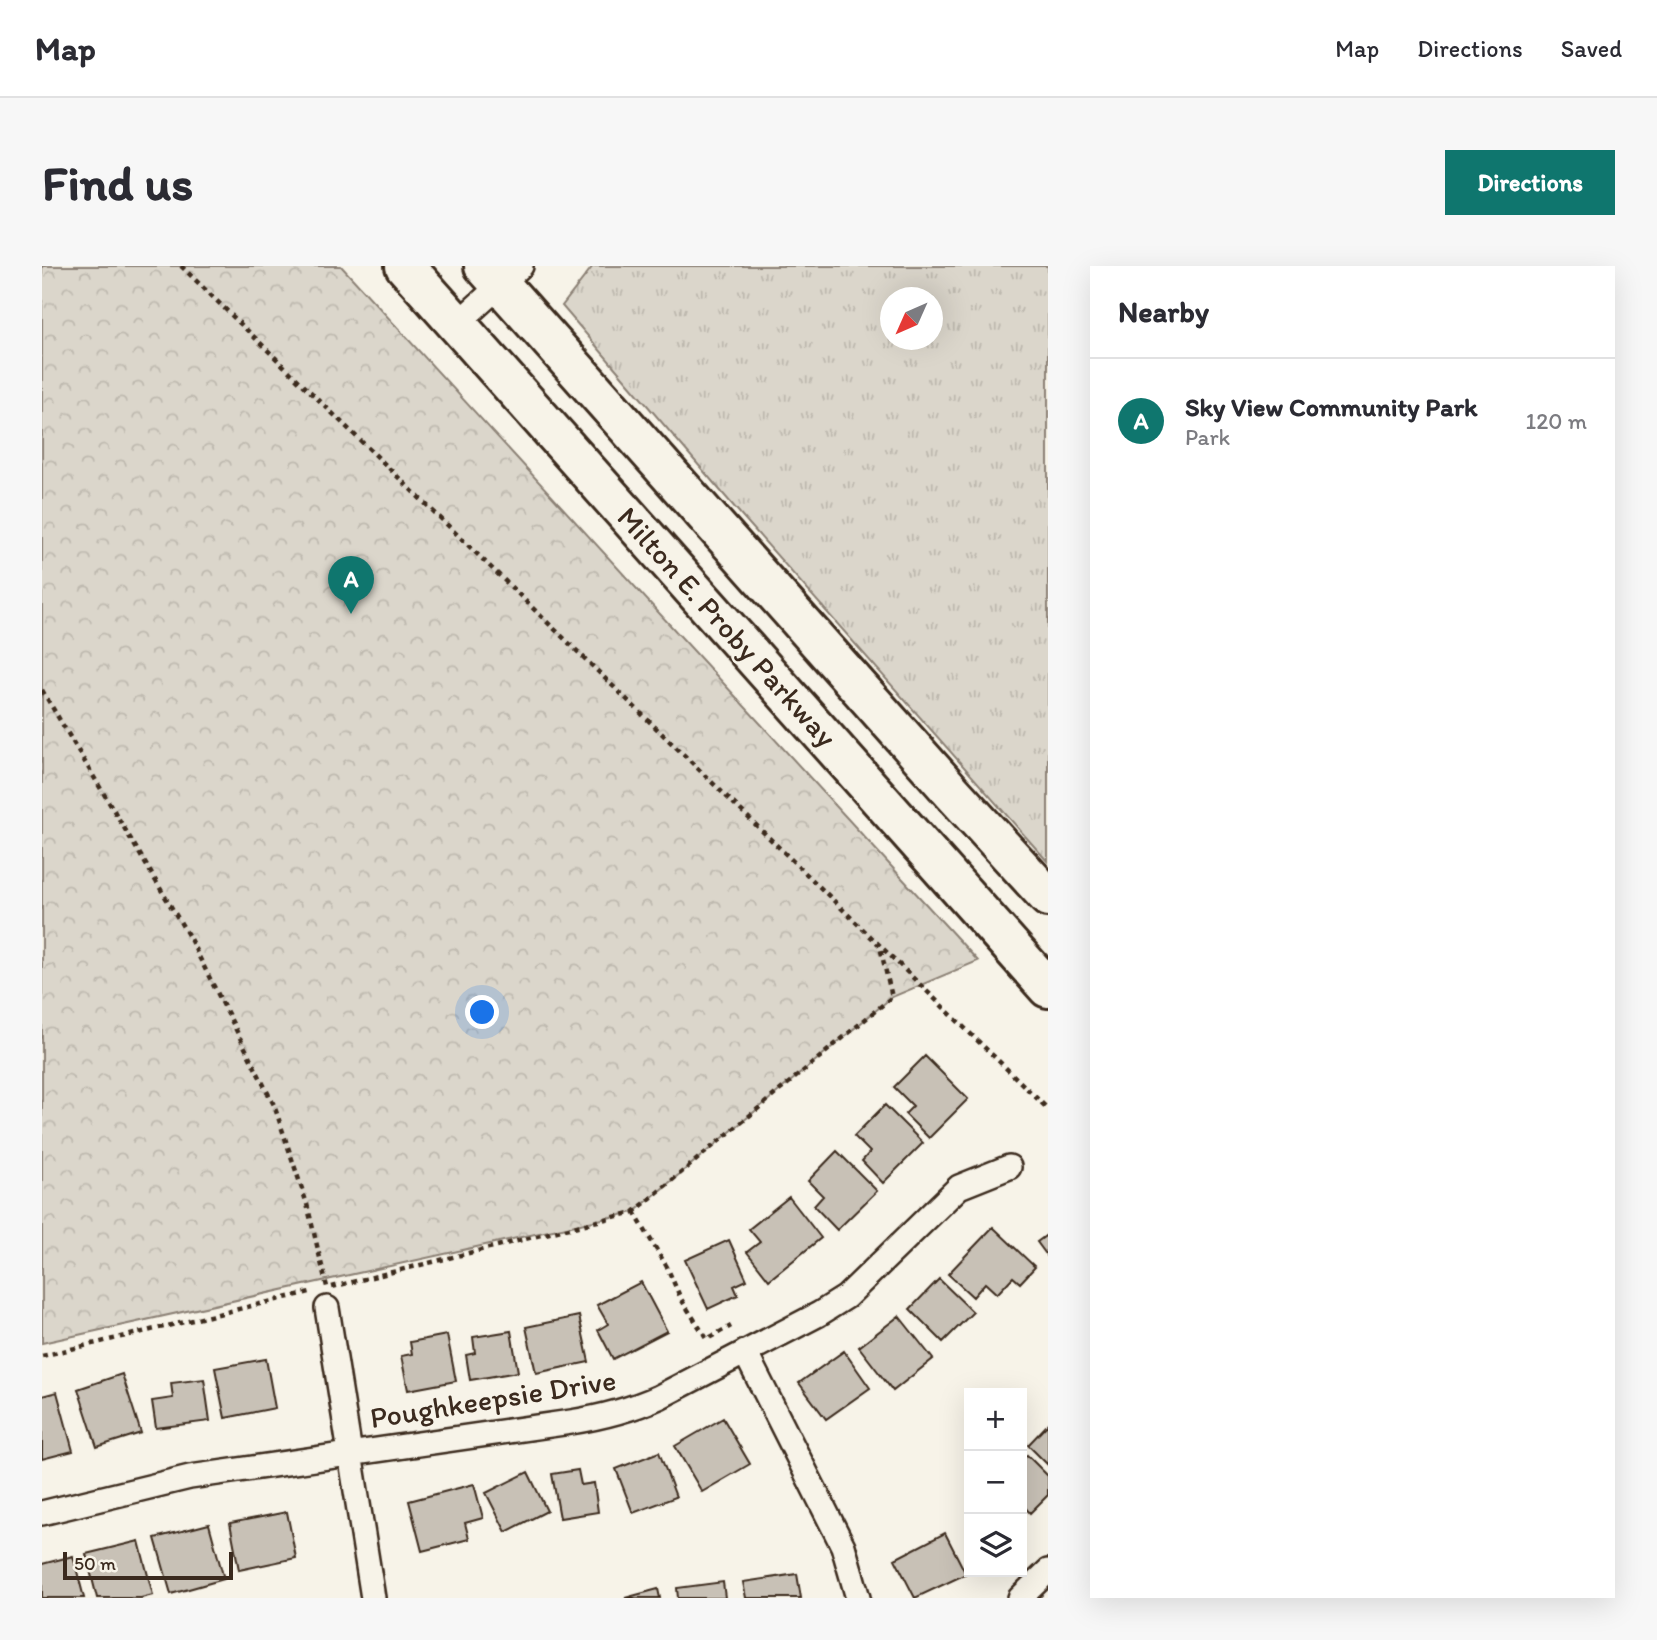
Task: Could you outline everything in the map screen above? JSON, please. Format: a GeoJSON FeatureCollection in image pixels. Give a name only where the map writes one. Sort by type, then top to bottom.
{"type":"FeatureCollection","features":[{"type":"Feature","properties":{"kind":"highway","name":"Milton E. Proby Parkway"},"geometry":{"type":"LineString","coordinates":[[405,266],[1048,988]]}},
{"type":"Feature","properties":{"kind":"highway","name":"Milton E. Proby Parkway"},"geometry":{"type":"LineString","coordinates":[[502,272],[952,792],[1048,897]]}},
{"type":"Feature","properties":{"kind":"street"},"geometry":{"type":"LineString","coordinates":[[457,324],[502,272]]}},
{"type":"Feature","properties":{"kind":"street","name":"Poughkeepsie Drive"},"geometry":{"type":"LineString","coordinates":[[42,1513],[190,1477],[611,1415],[659,1398],[819,1314],[846,1297],[959,1187],[1009,1167]]}},
{"type":"Feature","properties":{"kind":"street"},"geometry":{"type":"LineString","coordinates":[[323,1296],[373,1598]]}},
{"type":"Feature","properties":{"kind":"street"},"geometry":{"type":"LineString","coordinates":[[745,1352],[844,1546],[858,1598]]}},
{"type":"Feature","properties":{"kind":"street"},"geometry":{"type":"LineString","coordinates":[[1020,1598],[1048,1571]]}},
{"type":"Feature","properties":{"kind":"path"},"geometry":{"type":"LineString","coordinates":[[181,266],[1048,1109]]}},
{"type":"Feature","properties":{"kind":"path"},"geometry":{"type":"LineString","coordinates":[[42,690],[188,935],[274,1105],[307,1204],[323,1296]]}},
{"type":"Feature","properties":{"kind":"path"},"geometry":{"type":"LineString","coordinates":[[42,1356],[323,1296],[634,1212],[892,997],[879,945]]}},
{"type":"Feature","properties":{"kind":"path"},"geometry":{"type":"LineString","coordinates":[[634,1212],[667,1267],[681,1299],[707,1339],[731,1326]]}},
{"type":"Feature","properties":{"kind":"green space"},"geometry":{"type":"Polygon","coordinates":[[[42,266],[341,266],[978,961],[892,997],[634,1212],[42,1343],[42,266]]]}},
{"type":"Feature","properties":{"kind":"green space"},"geometry":{"type":"Polygon","coordinates":[[[593,266],[1048,266],[1048,862],[743,517],[562,306],[593,266]]]}},
{"type":"Feature","properties":{"kind":"building"},"geometry":{"type":"Polygon","coordinates":[[[925,1056],[968,1099],[929,1138],[905,1114],[913,1106],[894,1087],[925,1056]]]}},
{"type":"Feature","properties":{"kind":"building"},"geometry":{"type":"Polygon","coordinates":[[[885,1105],[923,1143],[883,1183],[862,1161],[870,1152],[854,1136],[885,1105]]]}},
{"type":"Feature","properties":{"kind":"building"},"geometry":{"type":"Polygon","coordinates":[[[837,1151],[877,1191],[837,1230],[814,1206],[823,1196],[808,1181],[837,1151]]]}},
{"type":"Feature","properties":{"kind":"building"},"geometry":{"type":"Polygon","coordinates":[[[789,1197],[821,1238],[769,1280],[747,1252],[760,1242],[749,1229],[789,1197]]]}},
{"type":"Feature","properties":{"kind":"building"},"geometry":{"type":"Polygon","coordinates":[[[993,1227],[1035,1267],[1020,1283],[1013,1277],[997,1294],[985,1283],[973,1297],[948,1274],[993,1227]]]}},
{"type":"Feature","properties":{"kind":"building"},"geometry":{"type":"Polygon","coordinates":[[[1048,1234],[1048,1257],[1037,1242],[1048,1234]]]}},
{"type":"Feature","properties":{"kind":"building"},"geometry":{"type":"Polygon","coordinates":[[[729,1240],[747,1280],[734,1286],[738,1295],[708,1309],[685,1260],[729,1240]]]}},
{"type":"Feature","properties":{"kind":"building"},"geometry":{"type":"Polygon","coordinates":[[[939,1279],[973,1312],[943,1342],[910,1309],[939,1279]]]}},
{"type":"Feature","properties":{"kind":"building"},"geometry":{"type":"Polygon","coordinates":[[[641,1282],[667,1331],[613,1359],[598,1330],[608,1324],[597,1305],[641,1282]]]}},
{"type":"Feature","properties":{"kind":"building"},"geometry":{"type":"Polygon","coordinates":[[[579,1316],[589,1362],[536,1373],[526,1327],[579,1316]]]}},
{"type":"Feature","properties":{"kind":"building"},"geometry":{"type":"Polygon","coordinates":[[[899,1316],[933,1359],[893,1391],[859,1347],[899,1316]]]}},
{"type":"Feature","properties":{"kind":"building"},"geometry":{"type":"Polygon","coordinates":[[[511,1331],[518,1372],[470,1380],[466,1355],[475,1353],[473,1337],[511,1331]]]}},
{"type":"Feature","properties":{"kind":"building"},"geometry":{"type":"Polygon","coordinates":[[[447,1335],[456,1381],[408,1390],[401,1356],[412,1354],[410,1342],[447,1335]]]}},
{"type":"Feature","properties":{"kind":"building"},"geometry":{"type":"Polygon","coordinates":[[[844,1351],[870,1388],[826,1419],[799,1383],[844,1351]]]}},
{"type":"Feature","properties":{"kind":"building"},"geometry":{"type":"Polygon","coordinates":[[[266,1359],[275,1408],[225,1418],[215,1368],[266,1359]]]}},
{"type":"Feature","properties":{"kind":"building"},"geometry":{"type":"Polygon","coordinates":[[[122,1374],[141,1433],[97,1447],[78,1389],[122,1374]]]}},
{"type":"Feature","properties":{"kind":"building"},"geometry":{"type":"Polygon","coordinates":[[[204,1379],[210,1421],[156,1428],[152,1401],[173,1398],[171,1383],[204,1379]]]}},
{"type":"Feature","properties":{"kind":"building"},"geometry":{"type":"Polygon","coordinates":[[[57,1392],[73,1451],[42,1459],[42,1396],[57,1392]]]}},
{"type":"Feature","properties":{"kind":"building"},"geometry":{"type":"Polygon","coordinates":[[[723,1418],[750,1464],[702,1492],[675,1446],[723,1418]]]}},
{"type":"Feature","properties":{"kind":"building"},"geometry":{"type":"Polygon","coordinates":[[[1048,1424],[1048,1465],[1028,1445],[1048,1424]]]}},
{"type":"Feature","properties":{"kind":"building"},"geometry":{"type":"Polygon","coordinates":[[[659,1452],[676,1497],[633,1513],[616,1469],[659,1452]]]}},
{"type":"Feature","properties":{"kind":"building"},"geometry":{"type":"Polygon","coordinates":[[[1027,1455],[1048,1476],[1048,1495],[1030,1513],[1027,1510],[1027,1455]]]}},
{"type":"Feature","properties":{"kind":"building"},"geometry":{"type":"Polygon","coordinates":[[[578,1470],[581,1485],[594,1483],[598,1512],[560,1518],[552,1474],[578,1470]]]}},
{"type":"Feature","properties":{"kind":"building"},"geometry":{"type":"Polygon","coordinates":[[[528,1472],[547,1511],[506,1532],[486,1493],[528,1472]]]}},
{"type":"Feature","properties":{"kind":"building"},"geometry":{"type":"Polygon","coordinates":[[[474,1484],[483,1518],[465,1523],[469,1539],[422,1551],[409,1501],[474,1484]]]}},
{"type":"Feature","properties":{"kind":"building"},"geometry":{"type":"Polygon","coordinates":[[[287,1512],[296,1558],[239,1570],[230,1523],[287,1512]]]}},
{"type":"Feature","properties":{"kind":"building"},"geometry":{"type":"Polygon","coordinates":[[[209,1524],[224,1579],[171,1594],[155,1538],[209,1524]]]}},
{"type":"Feature","properties":{"kind":"building"},"geometry":{"type":"Polygon","coordinates":[[[945,1533],[964,1575],[915,1598],[895,1559],[945,1533]]]}},
{"type":"Feature","properties":{"kind":"building"},"geometry":{"type":"Polygon","coordinates":[[[139,1541],[153,1595],[141,1598],[97,1598],[86,1554],[139,1541]]]}},
{"type":"Feature","properties":{"kind":"building"},"geometry":{"type":"Polygon","coordinates":[[[73,1556],[84,1598],[42,1598],[42,1564],[73,1556]]]}},
{"type":"Feature","properties":{"kind":"building"},"geometry":{"type":"Polygon","coordinates":[[[797,1574],[801,1598],[746,1598],[743,1582],[797,1574]]]}},
{"type":"Feature","properties":{"kind":"building"},"geometry":{"type":"Polygon","coordinates":[[[723,1582],[725,1598],[678,1598],[677,1588],[723,1582]]]}},
{"type":"Feature","properties":{"kind":"building"},"geometry":{"type":"Polygon","coordinates":[[[658,1589],[660,1598],[625,1598],[658,1589]]]}},
{"type":"Feature","properties":{"kind":"place","name":"Sky View Community Park"},"geometry":{"type":"Point","coordinates":[351,614]}}]}
